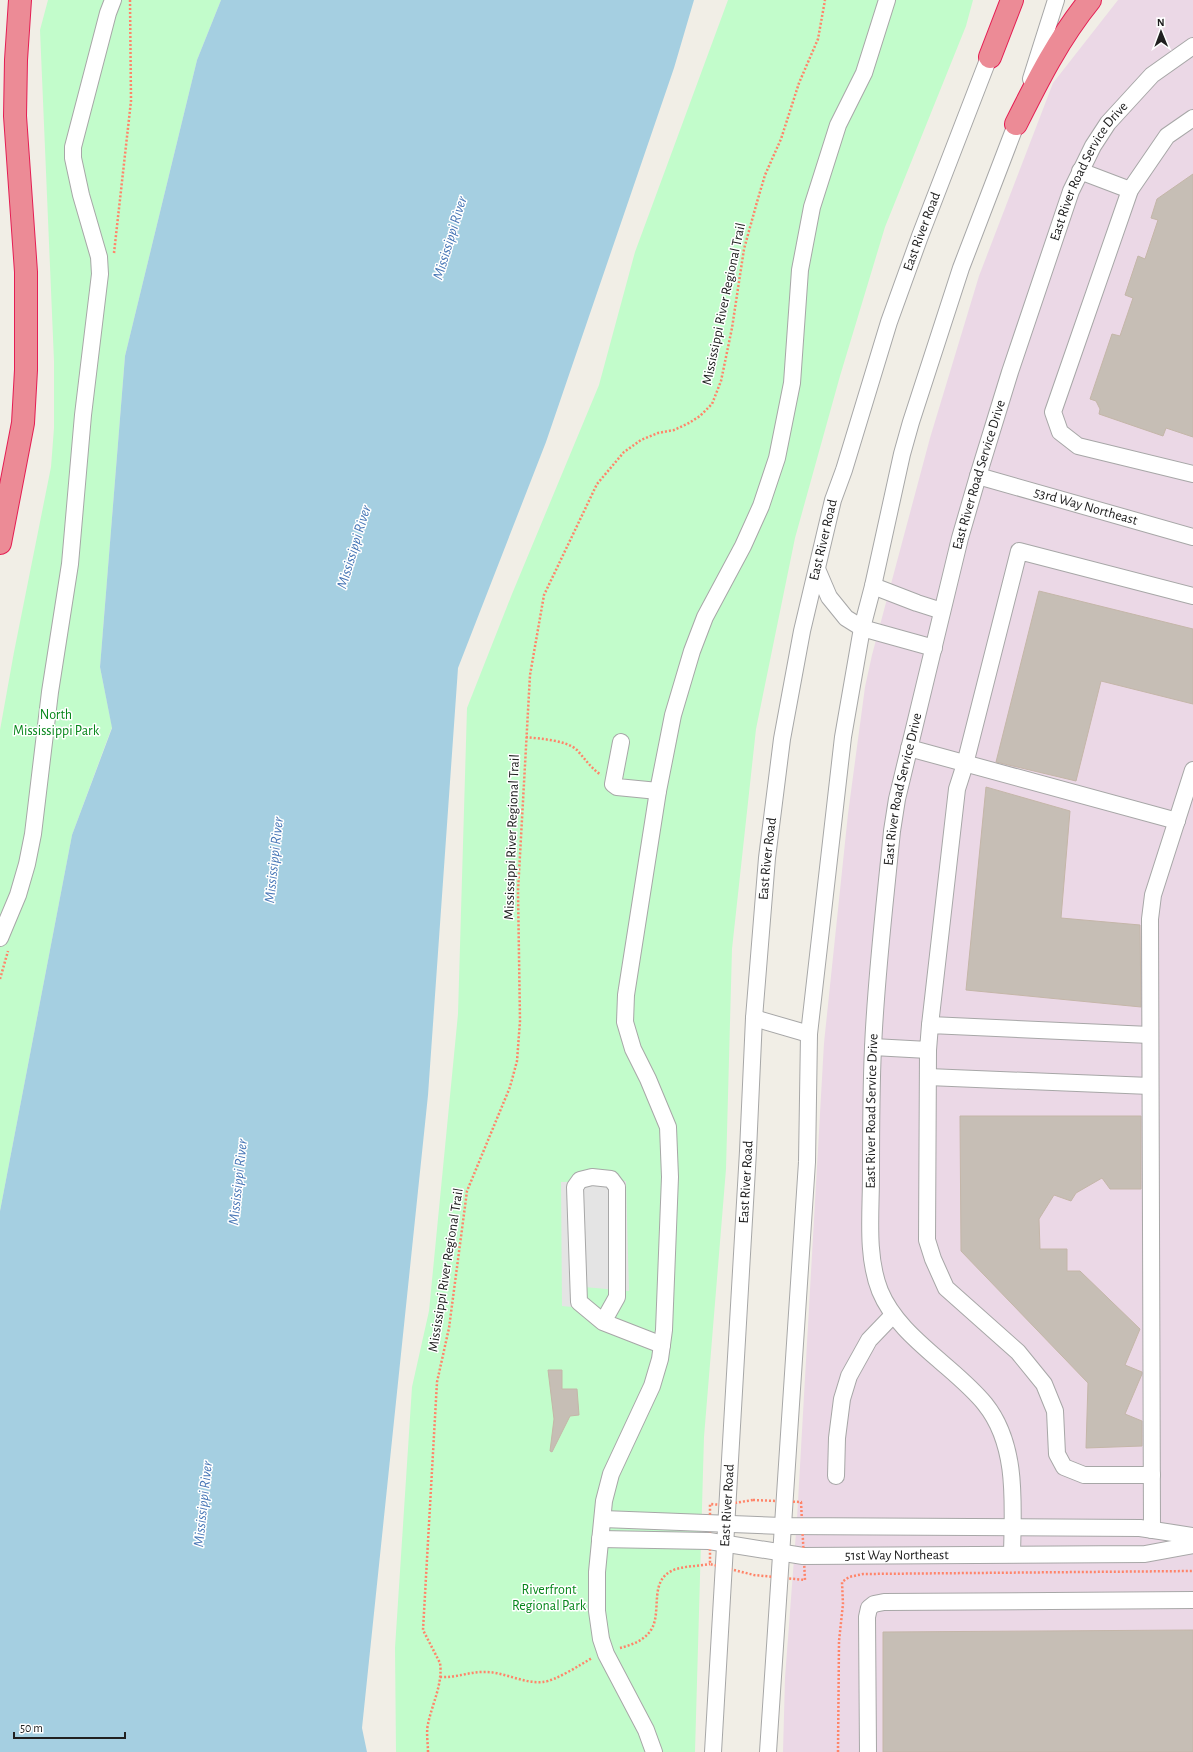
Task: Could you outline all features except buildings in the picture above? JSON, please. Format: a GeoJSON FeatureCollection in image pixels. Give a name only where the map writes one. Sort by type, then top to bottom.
{"type":"FeatureCollection","features":[{"type":"Feature","properties":{"kind":"highway"},"geometry":{"type":"LineString","coordinates":[[0,543],[23,423],[26,370],[26,272],[15,116],[16,60],[20,0]]}},
{"type":"Feature","properties":{"kind":"highway"},"geometry":{"type":"LineString","coordinates":[[990,57],[1012,0]]}},
{"type":"Feature","properties":{"kind":"highway"},"geometry":{"type":"LineString","coordinates":[[1016,124],[1053,52],[1090,0]]}},
{"type":"Feature","properties":{"kind":"highway"},"geometry":{"type":"LineString","coordinates":[[0,125],[15,226],[20,285],[20,346],[12,480]]}},
{"type":"Feature","properties":{"kind":"street"},"geometry":{"type":"LineString","coordinates":[[0,938],[18,895],[27,864],[36,806],[50,692],[70,564],[83,415],[100,265],[81,195],[73,158],[73,147],[104,28],[113,0]]}},
{"type":"Feature","properties":{"kind":"street"},"geometry":{"type":"LineString","coordinates":[[654,1752],[646,1730],[615,1674],[601,1639],[597,1599],[600,1539],[604,1501],[611,1474],[652,1386],[660,1359],[662,1345],[670,1178],[668,1127],[633,1049],[625,1022],[627,988],[658,791],[673,715],[692,651],[705,617],[743,546],[758,513],[776,458],[792,383],[800,270],[812,208],[838,125],[864,72],[887,0]]}},
{"type":"Feature","properties":{"kind":"street","name":"East River Road"},"geometry":{"type":"LineString","coordinates":[[713,1752],[726,1543],[754,1018],[767,858],[782,739],[802,631],[834,500],[888,322],[990,57],[1006,0]]}},
{"type":"Feature","properties":{"kind":"street"},"geometry":{"type":"LineString","coordinates":[[768,1752],[780,1552],[807,1162],[809,1034],[843,737],[862,628],[873,586],[902,454],[928,364],[971,238],[1016,124],[1056,0]]}},
{"type":"Feature","properties":{"kind":"street","name":"East River Road Service Drive"},"geometry":{"type":"LineString","coordinates":[[1012,1554],[1013,1526],[1011,1474],[1005,1444],[1000,1430],[986,1406],[971,1387],[933,1355],[893,1315],[880,1292],[872,1256],[871,1181],[873,1047],[892,831],[897,799],[942,611],[978,476],[1061,217],[1080,171],[1108,124],[1152,75],[1193,46]]}},
{"type":"Feature","properties":{"kind":"street"},"geometry":{"type":"LineString","coordinates":[[1193,118],[1167,136],[1130,190],[1053,412],[1060,432],[1078,446],[1193,474]]}},
{"type":"Feature","properties":{"kind":"street"},"geometry":{"type":"LineString","coordinates":[[1080,171],[1130,190]]}},
{"type":"Feature","properties":{"kind":"street","name":"53rd Way Northeast"},"geometry":{"type":"LineString","coordinates":[[978,476],[1193,537]]}},
{"type":"Feature","properties":{"kind":"street"},"geometry":{"type":"LineString","coordinates":[[1152,1475],[1084,1475],[1064,1467],[1057,1454],[1055,1411],[1044,1384],[1018,1352],[946,1288],[933,1259],[927,1240],[928,1050],[957,789],[965,764],[1019,550],[1193,596]]}},
{"type":"Feature","properties":{"kind":"street"},"geometry":{"type":"LineString","coordinates":[[817,569],[829,597],[846,618],[862,628],[934,648]]}},
{"type":"Feature","properties":{"kind":"street"},"geometry":{"type":"LineString","coordinates":[[873,586],[942,611]]}},
{"type":"Feature","properties":{"kind":"street"},"geometry":{"type":"LineString","coordinates":[[621,742],[613,784],[617,787],[658,791]]}},
{"type":"Feature","properties":{"kind":"street"},"geometry":{"type":"LineString","coordinates":[[909,748],[1177,820]]}},
{"type":"Feature","properties":{"kind":"street"},"geometry":{"type":"LineString","coordinates":[[1152,1530],[1150,919],[1153,895],[1193,770]]}},
{"type":"Feature","properties":{"kind":"street"},"geometry":{"type":"LineString","coordinates":[[754,1018],[809,1034]]}},
{"type":"Feature","properties":{"kind":"street"},"geometry":{"type":"LineString","coordinates":[[930,1025],[1150,1035]]}},
{"type":"Feature","properties":{"kind":"street"},"geometry":{"type":"LineString","coordinates":[[873,1047],[928,1050]]}},
{"type":"Feature","properties":{"kind":"street"},"geometry":{"type":"LineString","coordinates":[[928,1077],[1150,1086]]}},
{"type":"Feature","properties":{"kind":"street"},"geometry":{"type":"LineString","coordinates":[[603,1322],[617,1297],[617,1187],[611,1179],[592,1177],[580,1180],[575,1187],[579,1302],[603,1322],[662,1345]]}},
{"type":"Feature","properties":{"kind":"street"},"geometry":{"type":"LineString","coordinates":[[836,1476],[837,1438],[842,1399],[849,1376],[869,1340],[893,1315]]}},
{"type":"Feature","properties":{"kind":"street","name":"51st Way Northeast"},"geometry":{"type":"LineString","coordinates":[[603,1519],[782,1526],[1013,1526],[1140,1528],[1193,1536]]}},
{"type":"Feature","properties":{"kind":"street","name":"51st Way Northeast"},"geometry":{"type":"LineString","coordinates":[[600,1539],[709,1541],[803,1556],[1145,1554],[1193,1545]]}},
{"type":"Feature","properties":{"kind":"street"},"geometry":{"type":"LineString","coordinates":[[868,1752],[867,1617],[869,1608],[874,1604],[884,1602],[1193,1600]]}},
{"type":"Feature","properties":{"kind":"path","name":"Mississippi River Regional Trail"},"geometry":{"type":"LineString","coordinates":[[428,1752],[428,1724],[439,1684],[441,1669],[440,1663],[424,1630],[437,1382],[449,1328],[467,1191],[510,1087],[517,1061],[520,1021],[518,891],[526,737],[530,675],[544,595],[598,484],[624,452],[641,440],[658,433],[674,430],[689,423],[700,416],[712,404],[721,380],[732,328],[744,249],[757,202],[765,174],[780,138],[799,82],[818,39],[825,0]]}},
{"type":"Feature","properties":{"kind":"path"},"geometry":{"type":"LineString","coordinates":[[526,737],[552,740],[575,749],[593,770],[613,784]]}},
{"type":"Feature","properties":{"kind":"path"},"geometry":{"type":"LineString","coordinates":[[710,1523],[710,1564],[740,1573],[805,1580],[803,1556]]}},
{"type":"Feature","properties":{"kind":"shaded area"},"geometry":{"type":"Polygon","coordinates":[[[1118,0],[1193,0],[1193,1752],[783,1752],[785,1678],[797,1519],[824,1043],[848,814],[865,687],[872,655],[930,438],[979,276],[1053,83],[1118,0]]]}},
{"type":"Feature","properties":{"kind":"shaded area"},"geometry":{"type":"Polygon","coordinates":[[[626,1181],[629,1291],[584,1287],[582,1308],[562,1306],[561,1182],[626,1181]]]}},
{"type":"Feature","properties":{"kind":"green space","name":"North Mississippi Park"},"geometry":{"type":"Polygon","coordinates":[[[48,0],[221,0],[197,60],[125,356],[100,667],[112,727],[72,835],[0,1211],[0,730],[51,467],[54,428],[54,361],[40,30],[48,0]]]}},
{"type":"Feature","properties":{"kind":"green space","name":"Riverfront Regional Park"},"geometry":{"type":"Polygon","coordinates":[[[728,0],[973,0],[966,26],[885,227],[840,376],[795,538],[756,729],[732,949],[726,1169],[704,1437],[695,1752],[396,1752],[395,1648],[412,1387],[429,1311],[458,1014],[467,708],[512,594],[599,385],[635,252],[728,0]]]}},
{"type":"Feature","properties":{"kind":"water","name":"Mississippi River"},"geometry":{"type":"Polygon","coordinates":[[[221,0],[694,0],[674,68],[546,442],[458,668],[428,1095],[362,1728],[367,1752],[0,1752],[0,1211],[72,835],[112,728],[100,667],[125,356],[197,60],[221,0]]]}}]}
